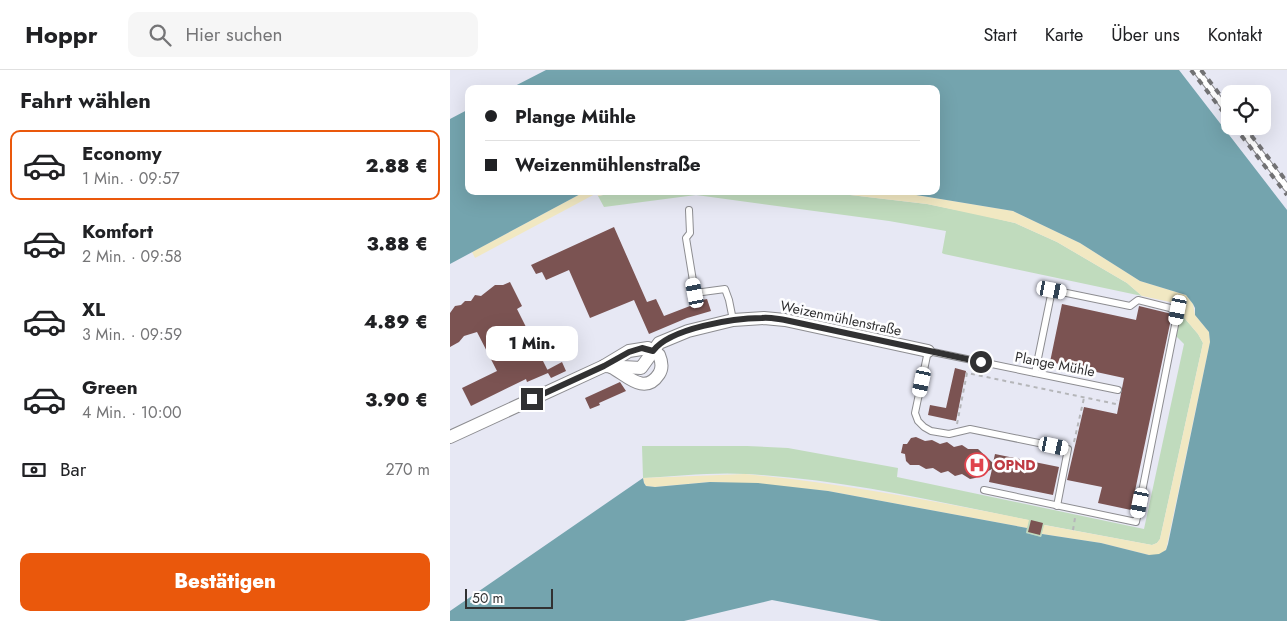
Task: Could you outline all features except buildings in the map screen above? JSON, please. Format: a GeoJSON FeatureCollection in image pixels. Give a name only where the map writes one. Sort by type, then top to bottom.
{"type":"FeatureCollection","features":[{"type":"Feature","properties":{"kind":"street","name":"Weizenmühlenstraße"},"geometry":{"type":"LineString","coordinates":[[450,437],[604,366],[640,368],[659,343],[688,330],[733,320],[764,318],[785,320],[928,351]]}},
{"type":"Feature","properties":{"kind":"street"},"geometry":{"type":"LineString","coordinates":[[648,348],[659,355],[662,364],[658,374],[650,382],[640,384],[612,367],[604,366],[637,349],[648,348]]}},
{"type":"Feature","properties":{"kind":"lane"},"geometry":{"type":"LineString","coordinates":[[1196,70],[1221,102]]}},
{"type":"Feature","properties":{"kind":"lane"},"geometry":{"type":"LineString","coordinates":[[1247,135],[1287,188]]}},
{"type":"Feature","properties":{"kind":"lane"},"geometry":{"type":"LineString","coordinates":[[689,210],[690,233],[686,238],[695,293],[724,289],[729,300],[733,320]]}},
{"type":"Feature","properties":{"kind":"lane"},"geometry":{"type":"LineString","coordinates":[[984,490],[1136,522],[1178,310],[1138,300],[1130,306],[1052,290],[1035,373]]}},
{"type":"Feature","properties":{"kind":"lane"},"geometry":{"type":"LineString","coordinates":[[928,351],[915,413],[918,421],[924,427],[949,434],[970,428],[1068,449],[1056,506]]}},
{"type":"Feature","properties":{"kind":"lane","name":"Plange Mühle"},"geometry":{"type":"LineString","coordinates":[[928,351],[1118,390]]}},
{"type":"Feature","properties":{"kind":"path"},"geometry":{"type":"LineString","coordinates":[[955,433],[967,373],[983,378],[1116,404]]}},
{"type":"Feature","properties":{"kind":"path"},"geometry":{"type":"LineString","coordinates":[[1068,449],[1073,450],[1084,398]]}},
{"type":"Feature","properties":{"kind":"path"},"geometry":{"type":"LineString","coordinates":[[1072,530],[1075,516]]}},
{"type":"Feature","properties":{"kind":"shaded area"},"geometry":{"type":"Polygon","coordinates":[[[450,70],[1287,70],[1287,579],[1208,621],[450,621],[450,70]]]}},
{"type":"Feature","properties":{"kind":"green space"},"geometry":{"type":"Polygon","coordinates":[[[603,195],[696,195],[604,207],[598,196],[603,195]]]}},
{"type":"Feature","properties":{"kind":"green space"},"geometry":{"type":"Polygon","coordinates":[[[696,195],[850,195],[927,204],[977,214],[1015,223],[1057,242],[1127,283],[1142,296],[944,254],[942,253],[946,231],[889,221],[696,195]]]}},
{"type":"Feature","properties":{"kind":"green space"},"geometry":{"type":"Polygon","coordinates":[[[1181,314],[1203,343],[1160,539],[1152,545],[1045,525],[1041,537],[1026,533],[1028,520],[923,498],[817,481],[734,474],[695,474],[643,478],[642,446],[788,448],[898,468],[897,477],[1144,529],[1184,344],[1176,336],[1181,314]]]}},
{"type":"Feature","properties":{"kind":"sand"},"geometry":{"type":"Polygon","coordinates":[[[579,195],[593,195],[475,258],[472,252],[579,195]]]}},
{"type":"Feature","properties":{"kind":"sand"},"geometry":{"type":"Polygon","coordinates":[[[850,195],[916,195],[1013,211],[1080,243],[1140,281],[1186,295],[1193,304],[1195,315],[1209,332],[1210,342],[1166,550],[1159,555],[1149,555],[1101,543],[1042,534],[1044,525],[1152,545],[1160,539],[1203,343],[1181,314],[1182,307],[1170,302],[1142,296],[1127,283],[1057,242],[1015,223],[927,204],[850,195]]]}},
{"type":"Feature","properties":{"kind":"sand"},"geometry":{"type":"Polygon","coordinates":[[[745,474],[923,499],[1029,520],[1027,528],[828,491],[758,484],[710,482],[655,487],[646,486],[643,478],[745,474]]]}},
{"type":"Feature","properties":{"kind":"water"},"geometry":{"type":"Polygon","coordinates":[[[546,70],[1179,70],[1221,124],[1221,135],[1229,135],[1287,210],[1287,621],[881,621],[772,600],[684,621],[450,621],[450,611],[643,478],[646,486],[655,487],[710,482],[758,483],[828,491],[1027,528],[1026,533],[1041,537],[1042,534],[1101,543],[1149,555],[1159,554],[1166,550],[1210,342],[1209,332],[1195,315],[1195,308],[1186,295],[1140,281],[1080,243],[1013,211],[916,195],[940,195],[940,85],[517,85],[546,70]]]}},
{"type":"Feature","properties":{"kind":"water"},"geometry":{"type":"Polygon","coordinates":[[[465,111],[465,195],[579,195],[450,264],[450,119],[465,111]]]}},
{"type":"Feature","properties":{"kind":"railway"},"geometry":{"type":"LineString","coordinates":[[1191,70],[1221,109]]}},
{"type":"Feature","properties":{"kind":"railway"},"geometry":{"type":"LineString","coordinates":[[1201,70],[1221,96]]}},
{"type":"Feature","properties":{"kind":"railway"},"geometry":{"type":"LineString","coordinates":[[1241,135],[1287,195]]}},
{"type":"Feature","properties":{"kind":"railway"},"geometry":{"type":"LineString","coordinates":[[1251,135],[1287,182]]}},
{"type":"Feature","properties":{"kind":"place","name":"OPND"},"geometry":{"type":"Point","coordinates":[977,465]}},
{"type":"Feature","properties":{"kind":"route"},"geometry":{"type":"LineString","coordinates":[[532,399],[604,366],[629,352],[642,348],[648,348],[653,351],[659,343],[688,330],[733,320],[764,318],[785,320],[981,362]]}}]}
